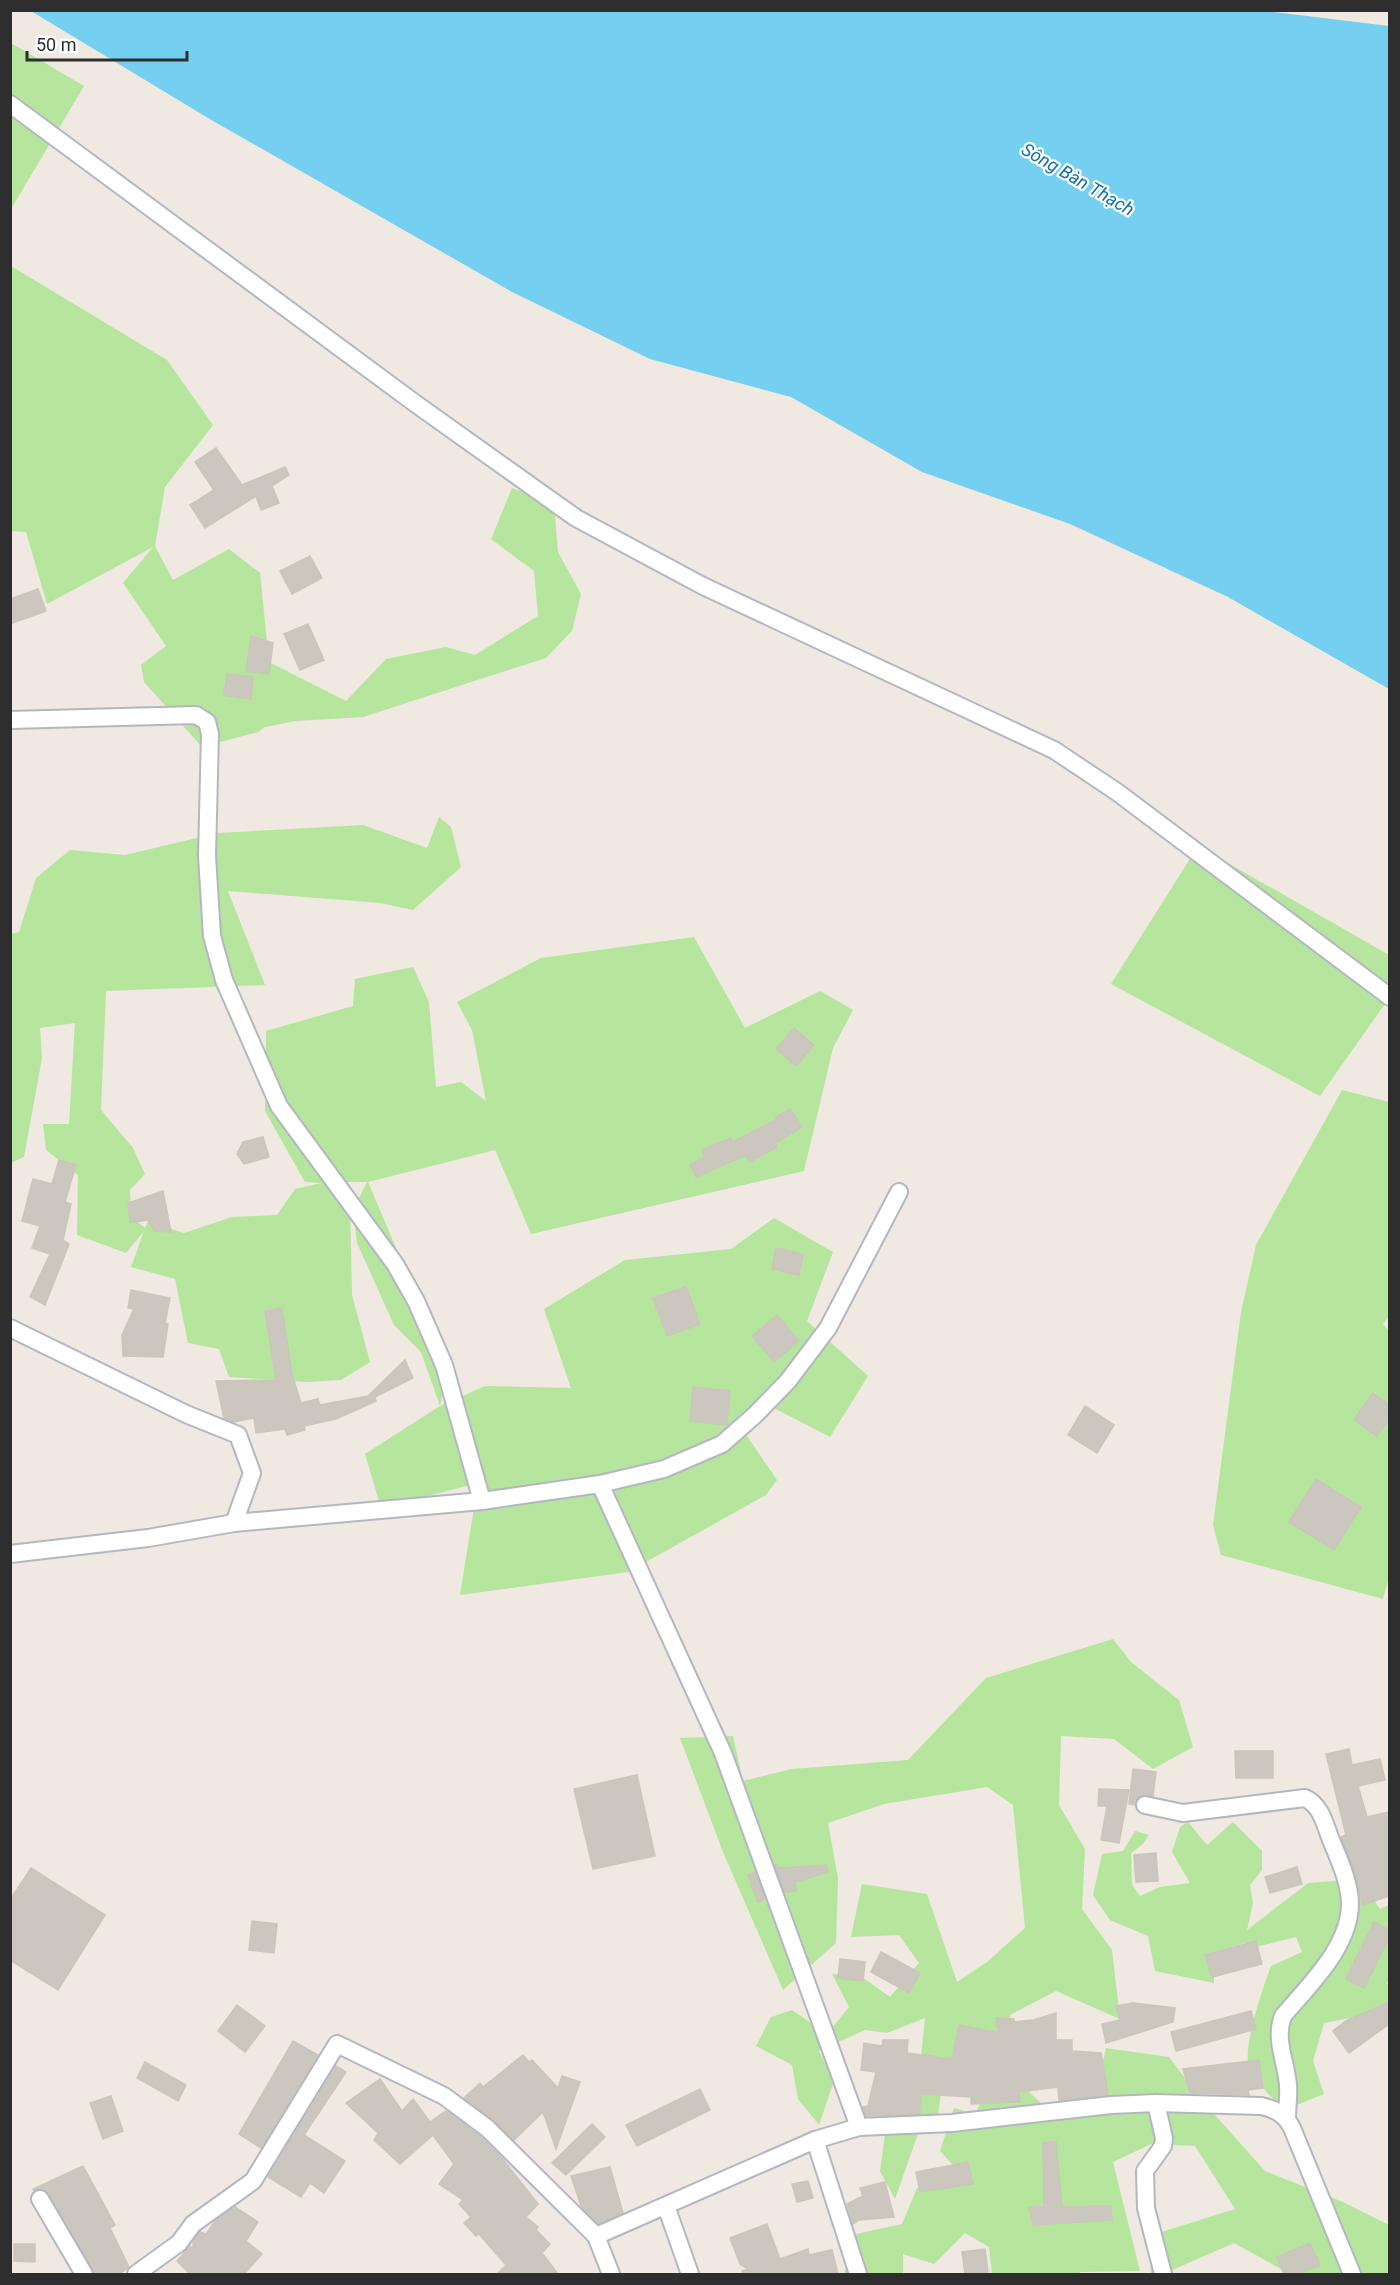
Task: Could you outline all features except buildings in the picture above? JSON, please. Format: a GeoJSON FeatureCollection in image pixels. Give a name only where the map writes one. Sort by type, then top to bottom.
{"type":"FeatureCollection","features":[{"type":"Feature","properties":{"kind":"street"},"geometry":{"type":"LineString","coordinates":[[10,104],[425,411],[576,518],[703,586],[1054,750],[1117,792],[1389,996]]}},
{"type":"Feature","properties":{"kind":"street"},"geometry":{"type":"LineString","coordinates":[[10,720],[196,715],[207,722],[210,734],[207,856],[212,936],[224,980],[279,1106],[395,1264],[416,1301],[444,1365],[482,1501]]}},
{"type":"Feature","properties":{"kind":"street"},"geometry":{"type":"LineString","coordinates":[[10,1554],[148,1538],[234,1523],[482,1501],[600,1484],[664,1469],[722,1444],[755,1415],[788,1380],[828,1328],[899,1191]]}},
{"type":"Feature","properties":{"kind":"street"},"geometry":{"type":"LineString","coordinates":[[10,1328],[186,1414],[238,1435],[252,1473],[234,1523]]}},
{"type":"Feature","properties":{"kind":"street"},"geometry":{"type":"LineString","coordinates":[[600,1484],[723,1753],[859,2127]]}},
{"type":"Feature","properties":{"kind":"street"},"geometry":{"type":"LineString","coordinates":[[1145,1805],[1183,1813],[1305,1798],[1319,1809],[1340,1860],[1349,1891],[1349,1916],[1330,1959],[1283,2016],[1278,2035],[1288,2085],[1287,2118],[1352,2274]]}},
{"type":"Feature","properties":{"kind":"street"},"geometry":{"type":"LineString","coordinates":[[136,2274],[179,2243],[194,2224],[253,2181],[337,2044],[444,2096],[487,2128],[596,2236],[611,2274]]}},
{"type":"Feature","properties":{"kind":"street"},"geometry":{"type":"LineString","coordinates":[[1156,2103],[1164,2139],[1162,2146],[1145,2171],[1146,2208],[1162,2274]]}},
{"type":"Feature","properties":{"kind":"street"},"geometry":{"type":"LineString","coordinates":[[596,2236],[815,2140],[859,2127],[951,2123],[1111,2105],[1156,2103],[1261,2106],[1274,2109],[1287,2118]]}},
{"type":"Feature","properties":{"kind":"street"},"geometry":{"type":"LineString","coordinates":[[815,2140],[858,2274]]}},
{"type":"Feature","properties":{"kind":"street"},"geometry":{"type":"LineString","coordinates":[[40,2199],[84,2274]]}},
{"type":"Feature","properties":{"kind":"street"},"geometry":{"type":"LineString","coordinates":[[666,2206],[690,2274]]}},
{"type":"Feature","properties":{"kind":"green space"},"geometry":{"type":"Polygon","coordinates":[[[11,43],[84,86],[11,209],[11,43]]]}},
{"type":"Feature","properties":{"kind":"green space"},"geometry":{"type":"Polygon","coordinates":[[[11,266],[167,360],[213,425],[165,487],[155,546],[173,580],[229,549],[260,573],[269,662],[346,701],[386,659],[446,647],[475,655],[538,616],[534,571],[491,539],[512,488],[554,504],[558,552],[581,594],[572,631],[546,658],[363,717],[296,721],[265,727],[258,732],[202,747],[144,682],[141,665],[166,646],[123,583],[153,547],[47,604],[26,532],[11,531],[11,266]]]}},
{"type":"Feature","properties":{"kind":"green space"},"geometry":{"type":"Polygon","coordinates":[[[439,817],[451,827],[461,867],[413,910],[380,903],[228,891],[265,985],[106,991],[101,1110],[133,1148],[145,1174],[130,1190],[131,1217],[145,1228],[148,1221],[184,1233],[232,1217],[277,1215],[295,1189],[321,1183],[305,1182],[265,1111],[266,1031],[353,1006],[355,979],[413,967],[429,1002],[436,1087],[461,1082],[486,1101],[472,1030],[457,1002],[541,958],[694,937],[745,1028],[820,991],[853,1010],[833,1048],[804,1171],[531,1234],[495,1150],[368,1182],[439,1349],[445,1383],[440,1406],[421,1352],[394,1325],[357,1243],[353,1210],[367,1182],[326,1182],[350,1204],[352,1295],[370,1362],[341,1380],[306,1382],[229,1377],[219,1349],[188,1343],[175,1279],[131,1267],[144,1231],[126,1253],[77,1235],[78,1175],[46,1150],[43,1124],[69,1124],[75,1023],[40,1028],[42,1058],[24,1157],[11,1163],[11,934],[19,932],[36,878],[70,850],[125,855],[218,833],[363,825],[427,848],[439,817]]]}},
{"type":"Feature","properties":{"kind":"green space"},"geometry":{"type":"Polygon","coordinates":[[[1198,846],[1389,955],[1389,998],[1320,1096],[1111,984],[1198,846]]]}},
{"type":"Feature","properties":{"kind":"green space"},"geometry":{"type":"Polygon","coordinates":[[[1342,1090],[1389,1102],[1390,1315],[1383,1324],[1390,1332],[1390,1574],[1383,1599],[1221,1555],[1213,1525],[1241,1312],[1256,1245],[1342,1090]]]}},
{"type":"Feature","properties":{"kind":"green space"},"geometry":{"type":"Polygon","coordinates":[[[774,1218],[833,1252],[807,1321],[868,1376],[830,1437],[772,1407],[745,1433],[777,1480],[766,1495],[628,1572],[460,1595],[478,1483],[381,1508],[365,1454],[440,1406],[485,1386],[571,1388],[544,1309],[625,1260],[731,1249],[774,1218]]]}},
{"type":"Feature","properties":{"kind":"green space"},"geometry":{"type":"Polygon","coordinates":[[[1113,1639],[1131,1662],[1179,1700],[1193,1747],[1153,1769],[1114,1739],[1061,1736],[1059,1805],[1085,1849],[1082,1909],[1112,1950],[1120,2019],[1056,1991],[1010,2015],[1012,2076],[1042,2104],[1095,2094],[1106,2048],[1169,2057],[1199,2097],[1265,2171],[1343,2202],[1389,2225],[1389,2274],[1290,2274],[1234,2243],[1163,2274],[1151,2274],[1149,2236],[1235,2209],[1195,2146],[1151,2144],[1113,2162],[1140,2271],[992,2274],[989,2247],[965,2233],[934,2264],[903,2254],[903,2274],[844,2274],[856,2234],[902,2224],[917,2188],[945,2181],[971,2184],[940,2151],[954,2108],[975,2114],[993,2078],[945,2065],[938,2114],[918,2134],[895,2199],[880,2171],[887,2120],[920,2068],[925,2018],[887,2033],[865,2030],[819,2051],[834,2081],[819,2125],[798,2099],[792,2065],[756,2046],[771,2017],[792,2010],[827,2034],[849,2007],[832,1974],[862,1977],[890,1997],[919,1963],[899,1935],[851,1937],[862,1884],[927,1894],[957,1982],[987,1962],[1025,1928],[1013,1805],[987,1787],[884,1804],[828,1823],[838,1878],[836,1943],[783,1990],[723,1852],[680,1738],[733,1736],[743,1781],[792,1769],[908,1760],[986,1678],[1113,1639]]]}},
{"type":"Feature","properties":{"kind":"green space"},"geometry":{"type":"Polygon","coordinates":[[[1188,1822],[1207,1845],[1233,1822],[1262,1851],[1262,1870],[1250,1885],[1253,1903],[1247,1930],[1308,1883],[1360,1879],[1380,1909],[1389,1905],[1389,1983],[1386,1982],[1389,1987],[1389,2017],[1355,2017],[1324,2023],[1313,2061],[1324,2094],[1284,2110],[1260,2084],[1249,2066],[1248,2046],[1251,2032],[1271,1966],[1302,1952],[1296,1937],[1260,1946],[1244,1943],[1214,1952],[1214,1983],[1155,1971],[1148,1936],[1110,1920],[1093,1895],[1102,1854],[1123,1851],[1135,1831],[1149,1835],[1143,1844],[1131,1853],[1132,1885],[1140,1896],[1160,1887],[1190,1883],[1172,1852],[1180,1827],[1188,1822]]]}},
{"type":"Feature","properties":{"kind":"water","name":"Sông Bàn Thạch"},"geometry":{"type":"Polygon","coordinates":[[[1257,10],[1389,26],[1389,689],[1228,597],[1070,524],[922,472],[791,397],[650,359],[512,292],[208,118],[31,11],[1257,10]]]}}]}
